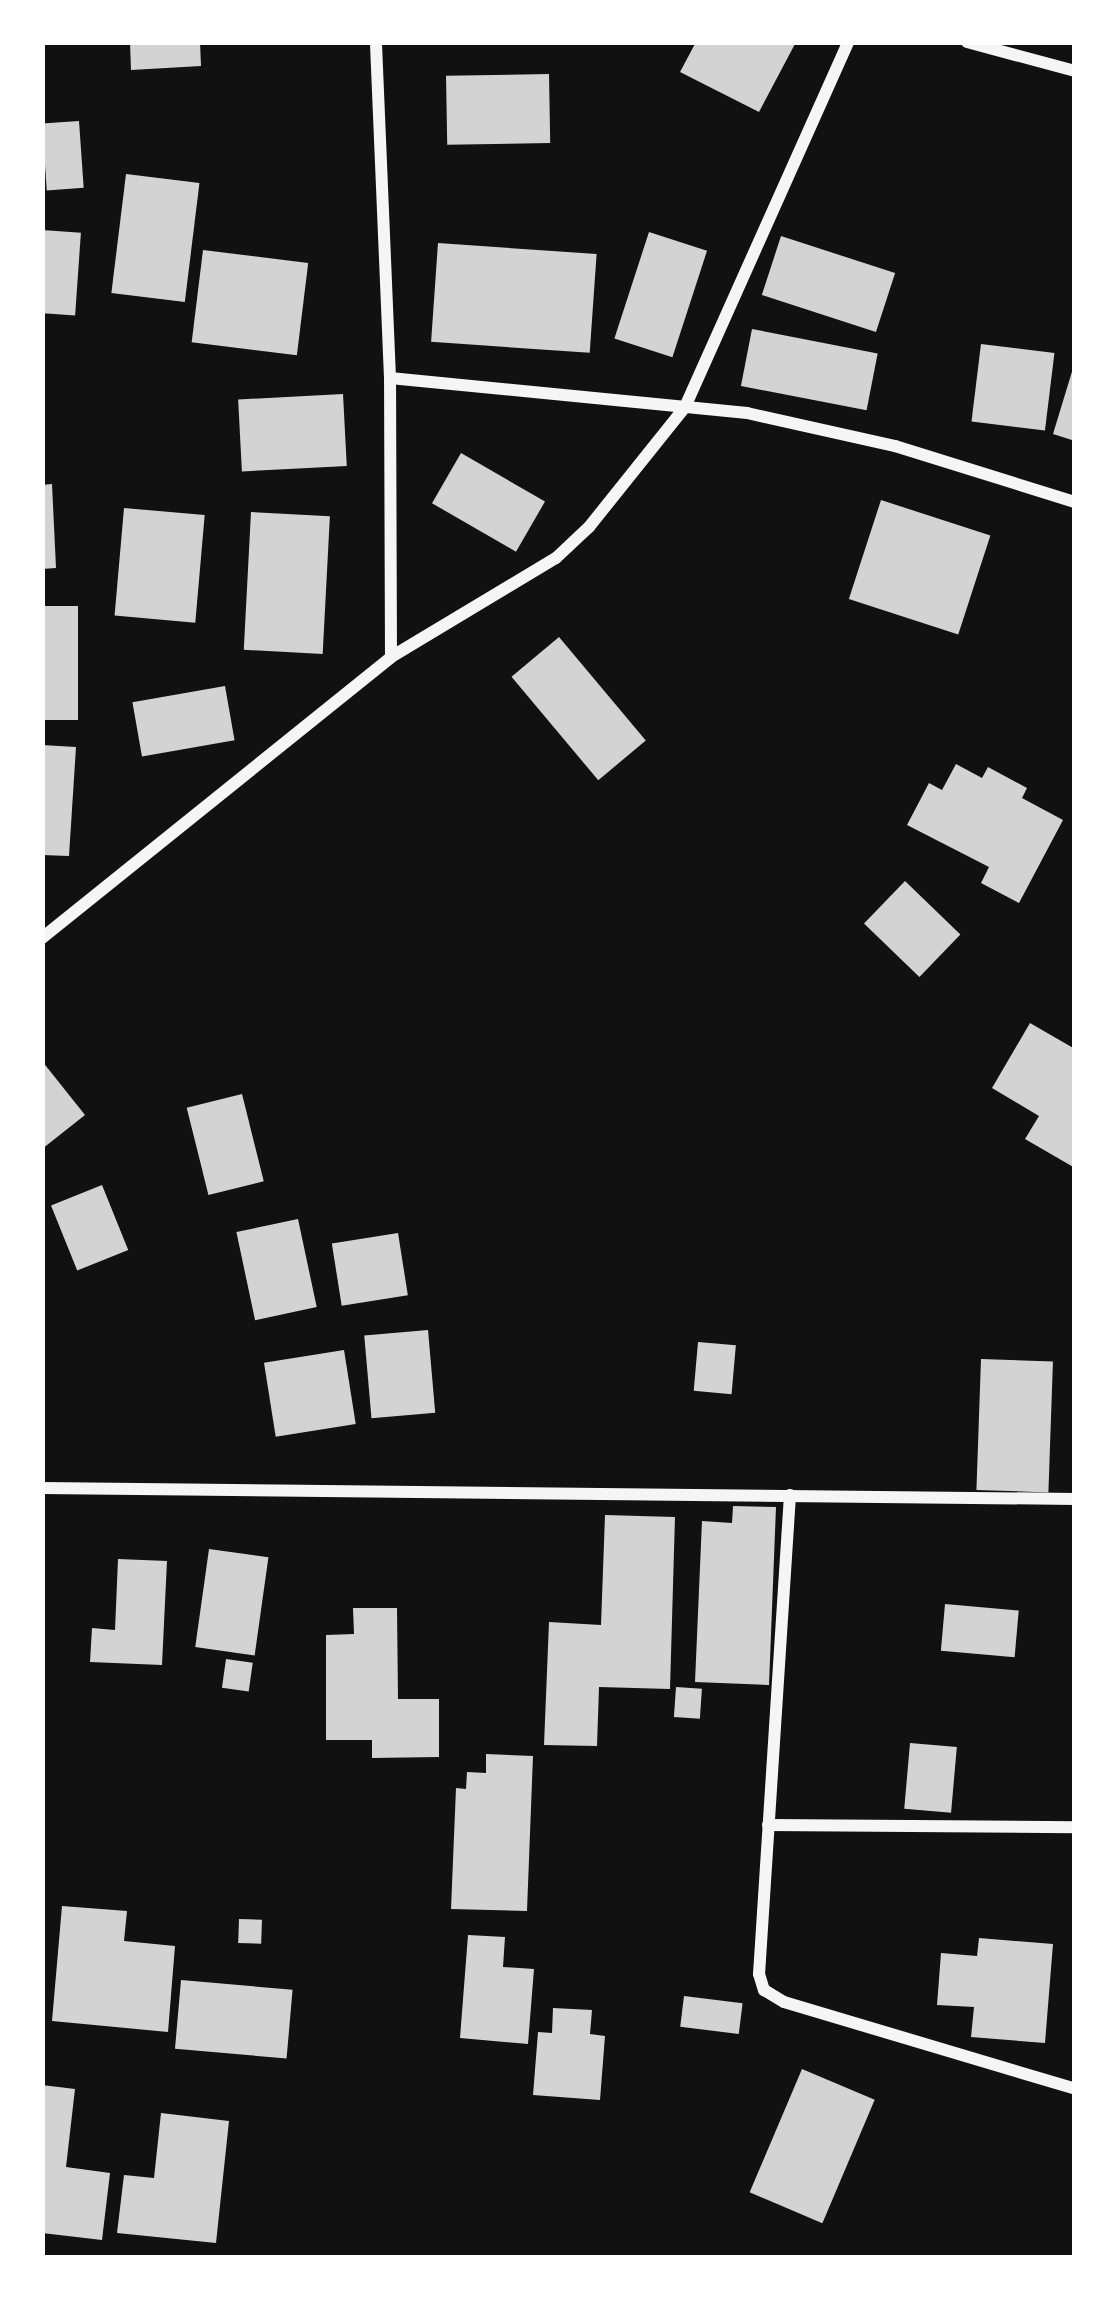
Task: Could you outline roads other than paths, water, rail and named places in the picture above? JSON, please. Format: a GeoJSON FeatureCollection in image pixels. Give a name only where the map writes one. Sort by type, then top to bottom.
{"type":"FeatureCollection","features":[{"type":"Feature","properties":{"kind":"street"},"geometry":{"type":"LineString","coordinates":[[376,42],[390,378],[391,657]]}},
{"type":"Feature","properties":{"kind":"street"},"geometry":{"type":"LineString","coordinates":[[42,938],[391,657],[556,558],[589,527],[686,406],[848,42]]}},
{"type":"Feature","properties":{"kind":"street"},"geometry":{"type":"LineString","coordinates":[[968,42],[1075,71]]}},
{"type":"Feature","properties":{"kind":"street"},"geometry":{"type":"LineString","coordinates":[[390,378],[747,413],[896,446],[1075,502]]}},
{"type":"Feature","properties":{"kind":"street"},"geometry":{"type":"LineString","coordinates":[[42,1488],[1075,1498]]}},
{"type":"Feature","properties":{"kind":"street"},"geometry":{"type":"LineString","coordinates":[[790,1495],[759,1974],[764,1990],[784,2002],[1075,2089]]}},
{"type":"Feature","properties":{"kind":"street"},"geometry":{"type":"LineString","coordinates":[[769,1825],[1075,1827]]}}]}
